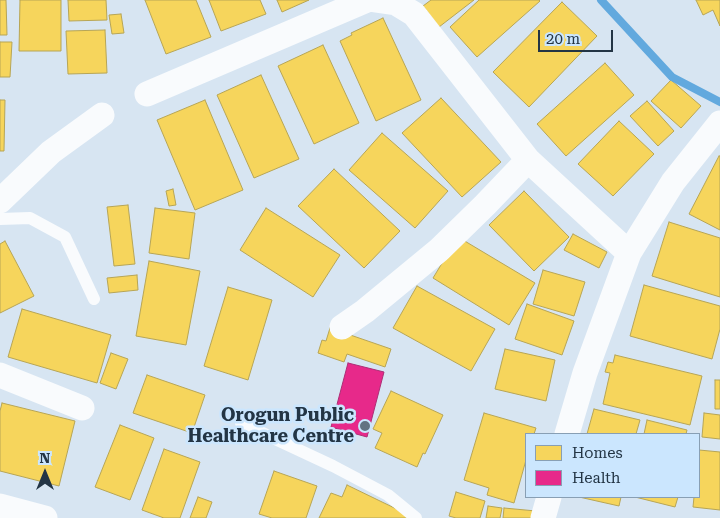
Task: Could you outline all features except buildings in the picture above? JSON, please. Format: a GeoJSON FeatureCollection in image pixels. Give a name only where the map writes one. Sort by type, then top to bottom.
{"type":"FeatureCollection","features":[{"type":"Feature","properties":{"kind":"street"},"geometry":{"type":"LineString","coordinates":[[147,94],[367,0]]}},
{"type":"Feature","properties":{"kind":"street"},"geometry":{"type":"LineString","coordinates":[[375,0],[396,3],[414,14],[528,160],[629,253]]}},
{"type":"Feature","properties":{"kind":"street"},"geometry":{"type":"LineString","coordinates":[[0,201],[51,152],[102,115]]}},
{"type":"Feature","properties":{"kind":"street"},"geometry":{"type":"LineString","coordinates":[[567,433],[585,373],[629,253],[673,182],[718,125]]}},
{"type":"Feature","properties":{"kind":"street"},"geometry":{"type":"LineString","coordinates":[[342,327],[365,311],[440,250],[486,206],[528,160]]}},
{"type":"Feature","properties":{"kind":"street"},"geometry":{"type":"LineString","coordinates":[[0,376],[82,408]]}},
{"type":"Feature","properties":{"kind":"street"},"geometry":{"type":"LineString","coordinates":[[542,518],[549,498]]}},
{"type":"Feature","properties":{"kind":"street"},"geometry":{"type":"LineString","coordinates":[[0,506],[46,518]]}},
{"type":"Feature","properties":{"kind":"lane"},"geometry":{"type":"LineString","coordinates":[[0,219],[30,218],[65,237],[94,299]]}},
{"type":"Feature","properties":{"kind":"lane"},"geometry":{"type":"LineString","coordinates":[[240,423],[333,466],[388,495],[416,518]]}},
{"type":"Feature","properties":{"kind":"waterway"},"geometry":{"type":"LineString","coordinates":[[601,0],[672,77],[720,102]]}},
{"type":"Feature","properties":{"kind":"place","name":"Orogun Public Healthcare Centre"},"geometry":{"type":"Point","coordinates":[365,426]}}]}
